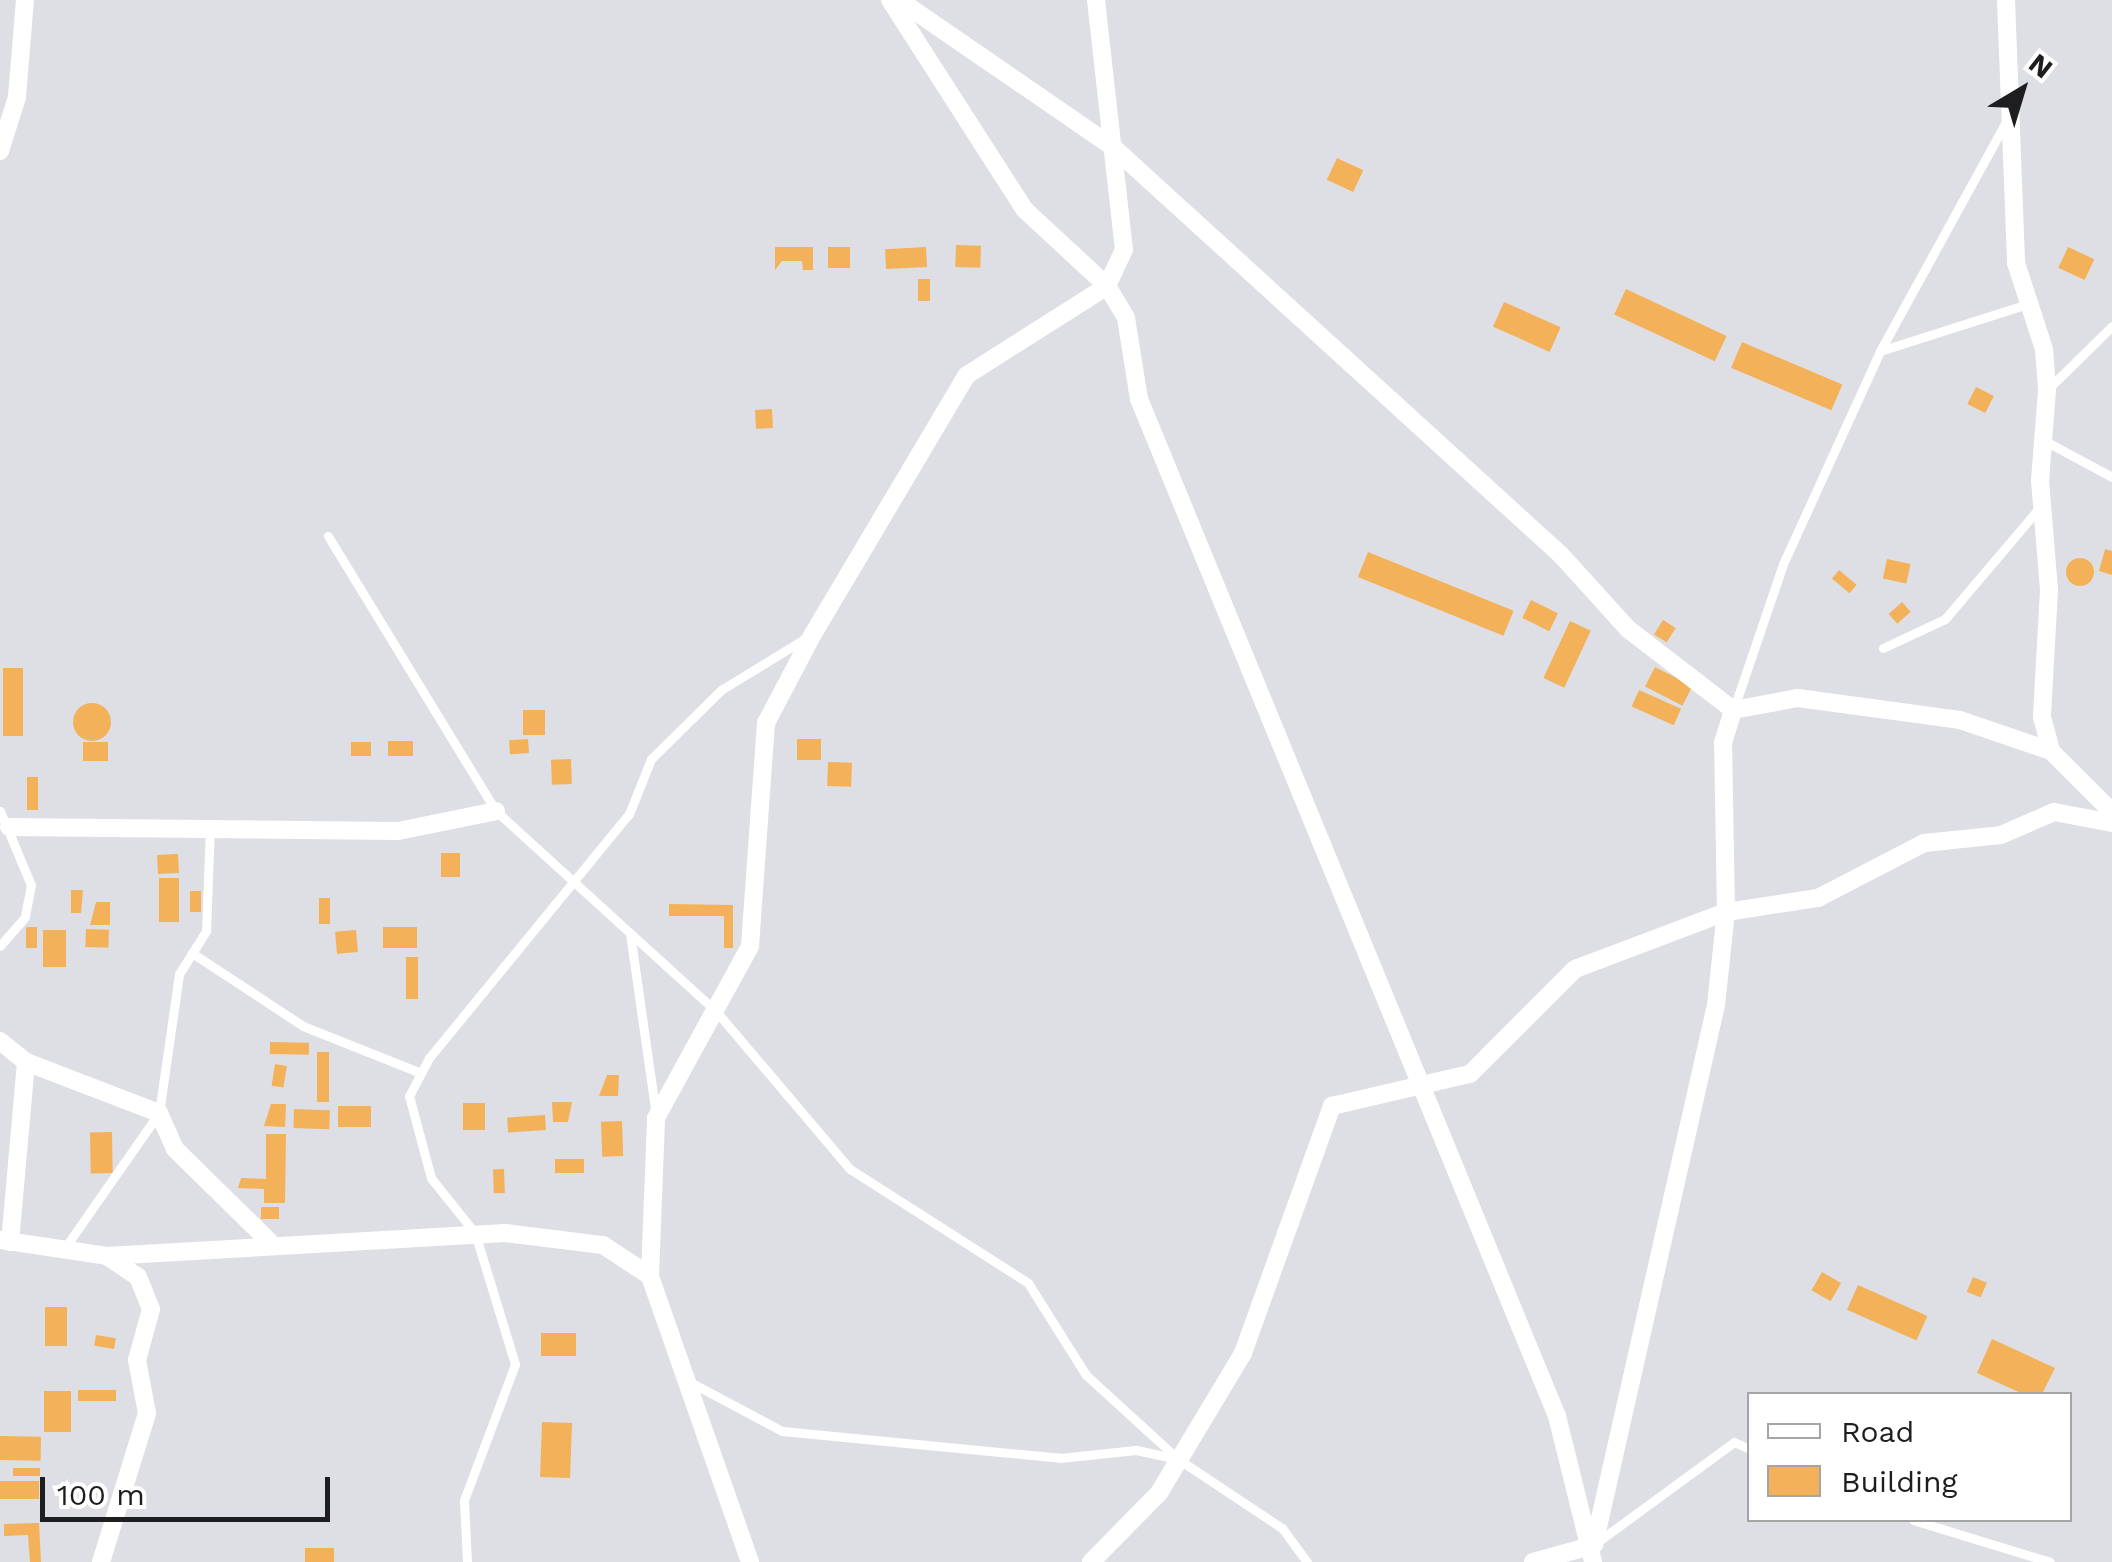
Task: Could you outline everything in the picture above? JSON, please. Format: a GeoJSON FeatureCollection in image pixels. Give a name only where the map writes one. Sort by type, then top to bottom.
{"type":"FeatureCollection","features":[{"type":"Feature","properties":{"kind":"street"},"geometry":{"type":"LineString","coordinates":[[0,151],[17,97],[25,0]]}},
{"type":"Feature","properties":{"kind":"street"},"geometry":{"type":"LineString","coordinates":[[890,0],[1025,210],[1108,286],[1126,318],[1138,399],[1557,1416],[1594,1553]]}},
{"type":"Feature","properties":{"kind":"street"},"geometry":{"type":"LineString","coordinates":[[898,0],[1114,148],[1561,555],[1628,628],[1734,710],[1798,698],[1960,720],[2052,751],[2112,812]]}},
{"type":"Feature","properties":{"kind":"street"},"geometry":{"type":"LineString","coordinates":[[750,1562],[682,1377],[650,1276],[656,1118],[750,946],[766,723],[813,634],[967,375],[1108,286],[1124,250],[1096,0]]}},
{"type":"Feature","properties":{"kind":"street"},"geometry":{"type":"LineString","coordinates":[[2006,0],[2008,119],[2017,162],[2016,263],[2026,304],[2044,349],[2047,390],[2041,506],[2049,590],[2042,716],[2052,751]]}},
{"type":"Feature","properties":{"kind":"street"},"geometry":{"type":"LineString","coordinates":[[1594,1553],[1716,1006],[1726,912],[1723,743],[1734,710]]}},
{"type":"Feature","properties":{"kind":"street"},"geometry":{"type":"LineString","coordinates":[[4,819],[398,831],[496,811]]}},
{"type":"Feature","properties":{"kind":"street"},"geometry":{"type":"LineString","coordinates":[[1090,1562],[1159,1493],[1244,1352],[1332,1106],[1470,1074],[1575,968],[1726,912],[1818,898],[1924,843],[2000,835],[2054,812],[2112,823]]}},
{"type":"Feature","properties":{"kind":"street"},"geometry":{"type":"LineString","coordinates":[[0,1042],[26,1062],[159,1113],[175,1149],[269,1241]]}},
{"type":"Feature","properties":{"kind":"street"},"geometry":{"type":"LineString","coordinates":[[26,1062],[5,1241],[106,1256],[269,1241],[475,1234],[603,1245],[650,1276]]}},
{"type":"Feature","properties":{"kind":"street"},"geometry":{"type":"LineString","coordinates":[[101,1562],[147,1413],[137,1360],[151,1308],[138,1277],[106,1256]]}},
{"type":"Feature","properties":{"kind":"street"},"geometry":{"type":"LineString","coordinates":[[1533,1562],[1594,1553]]}},
{"type":"Feature","properties":{"kind":"lane"},"geometry":{"type":"LineString","coordinates":[[1734,710],[1783,564],[1880,351],[2008,119]]}},
{"type":"Feature","properties":{"kind":"lane"},"geometry":{"type":"LineString","coordinates":[[1880,351],[2026,304]]}},
{"type":"Feature","properties":{"kind":"lane"},"geometry":{"type":"LineString","coordinates":[[2047,390],[2112,326]]}},
{"type":"Feature","properties":{"kind":"lane"},"geometry":{"type":"LineString","coordinates":[[2045,441],[2112,477]]}},
{"type":"Feature","properties":{"kind":"lane"},"geometry":{"type":"LineString","coordinates":[[1883,648],[1945,619],[2041,506]]}},
{"type":"Feature","properties":{"kind":"lane"},"geometry":{"type":"LineString","coordinates":[[328,536],[496,811],[715,1010],[850,1168],[1028,1283],[1086,1375],[1178,1458],[1282,1528],[1307,1562]]}},
{"type":"Feature","properties":{"kind":"lane"},"geometry":{"type":"LineString","coordinates":[[468,1562],[464,1500],[515,1364],[475,1234],[431,1178],[410,1096],[421,1073],[570,878],[628,814],[650,759],[721,690],[813,634]]}},
{"type":"Feature","properties":{"kind":"lane"},"geometry":{"type":"LineString","coordinates":[[0,946],[25,918],[31,885],[4,819]]}},
{"type":"Feature","properties":{"kind":"lane"},"geometry":{"type":"LineString","coordinates":[[64,1250],[159,1113],[179,974],[206,931],[210,827]]}},
{"type":"Feature","properties":{"kind":"lane"},"geometry":{"type":"LineString","coordinates":[[630,933],[656,1118]]}},
{"type":"Feature","properties":{"kind":"lane"},"geometry":{"type":"LineString","coordinates":[[192,953],[303,1026],[421,1073]]}},
{"type":"Feature","properties":{"kind":"lane"},"geometry":{"type":"LineString","coordinates":[[682,1377],[782,1431],[1060,1458],[1136,1450],[1178,1458]]}},
{"type":"Feature","properties":{"kind":"lane"},"geometry":{"type":"LineString","coordinates":[[1594,1553],[1734,1442],[1747,1448]]}},
{"type":"Feature","properties":{"kind":"lane"},"geometry":{"type":"LineString","coordinates":[[1920,1522],[2050,1562]]}},
{"type":"Feature","properties":{"kind":"building"},"geometry":{"type":"Polygon","coordinates":[[[1337,158],[1363,170],[1353,192],[1327,180],[1337,158]]]}},
{"type":"Feature","properties":{"kind":"building"},"geometry":{"type":"Polygon","coordinates":[[[956,245],[981,246],[980,268],[955,267],[956,245]]]}},
{"type":"Feature","properties":{"kind":"building"},"geometry":{"type":"Polygon","coordinates":[[[775,247],[813,247],[813,270],[803,270],[802,261],[782,261],[775,270],[775,247]]]}},
{"type":"Feature","properties":{"kind":"building"},"geometry":{"type":"Polygon","coordinates":[[[828,247],[850,247],[850,268],[828,268],[828,247]]]}},
{"type":"Feature","properties":{"kind":"building"},"geometry":{"type":"Polygon","coordinates":[[[926,247],[927,267],[886,269],[885,249],[926,247]]]}},
{"type":"Feature","properties":{"kind":"building"},"geometry":{"type":"Polygon","coordinates":[[[2068,247],[2094,259],[2085,280],[2058,268],[2068,247]]]}},
{"type":"Feature","properties":{"kind":"building"},"geometry":{"type":"Polygon","coordinates":[[[918,279],[930,279],[930,301],[918,301],[918,279]]]}},
{"type":"Feature","properties":{"kind":"building"},"geometry":{"type":"Polygon","coordinates":[[[1626,289],[1727,336],[1715,361],[1614,314],[1626,289]]]}},
{"type":"Feature","properties":{"kind":"building"},"geometry":{"type":"Polygon","coordinates":[[[1504,302],[1561,327],[1550,352],[1493,327],[1504,302]]]}},
{"type":"Feature","properties":{"kind":"building"},"geometry":{"type":"Polygon","coordinates":[[[1742,342],[1842,385],[1831,410],[1731,368],[1742,342]]]}},
{"type":"Feature","properties":{"kind":"building"},"geometry":{"type":"Polygon","coordinates":[[[1976,387],[1994,396],[1985,413],[1967,404],[1976,387]]]}},
{"type":"Feature","properties":{"kind":"building"},"geometry":{"type":"Polygon","coordinates":[[[772,409],[773,428],[756,429],[755,410],[772,409]]]}},
{"type":"Feature","properties":{"kind":"building"},"geometry":{"type":"Polygon","coordinates":[[[2105,549],[2112,551],[2112,575],[2099,571],[2105,549]]]}},
{"type":"Feature","properties":{"kind":"building"},"geometry":{"type":"Polygon","coordinates":[[[1368,552],[1514,611],[1503,636],[1358,577],[1368,552]]]}},
{"type":"Feature","properties":{"kind":"building"},"geometry":{"type":"Polygon","coordinates":[[[2080,558],[2090,562],[2094,572],[2090,582],[2080,586],[2070,582],[2066,572],[2070,562],[2080,558]]]}},
{"type":"Feature","properties":{"kind":"building"},"geometry":{"type":"Polygon","coordinates":[[[1887,559],[1910,564],[1906,584],[1883,579],[1887,559]]]}},
{"type":"Feature","properties":{"kind":"building"},"geometry":{"type":"Polygon","coordinates":[[[1839,570],[1857,585],[1850,593],[1832,578],[1839,570]]]}},
{"type":"Feature","properties":{"kind":"building"},"geometry":{"type":"Polygon","coordinates":[[[1531,600],[1558,613],[1549,631],[1522,618],[1531,600]]]}},
{"type":"Feature","properties":{"kind":"building"},"geometry":{"type":"Polygon","coordinates":[[[1902,602],[1911,612],[1897,624],[1889,614],[1902,602]]]}},
{"type":"Feature","properties":{"kind":"building"},"geometry":{"type":"Polygon","coordinates":[[[1663,620],[1676,628],[1667,642],[1654,634],[1663,620]]]}},
{"type":"Feature","properties":{"kind":"building"},"geometry":{"type":"Polygon","coordinates":[[[1570,621],[1591,631],[1564,688],[1543,678],[1570,621]]]}},
{"type":"Feature","properties":{"kind":"building"},"geometry":{"type":"Polygon","coordinates":[[[1655,667],[1692,686],[1682,706],[1645,687],[1655,667]]]}},
{"type":"Feature","properties":{"kind":"building"},"geometry":{"type":"Polygon","coordinates":[[[3,668],[23,668],[23,736],[3,736],[3,668]]]}},
{"type":"Feature","properties":{"kind":"building"},"geometry":{"type":"Polygon","coordinates":[[[1639,690],[1681,709],[1674,725],[1632,706],[1639,690]]]}},
{"type":"Feature","properties":{"kind":"building"},"geometry":{"type":"Polygon","coordinates":[[[92,703],[105,709],[111,722],[105,735],[92,741],[79,735],[73,722],[79,709],[92,703]]]}},
{"type":"Feature","properties":{"kind":"building"},"geometry":{"type":"Polygon","coordinates":[[[523,710],[545,710],[545,735],[523,735],[523,710]]]}},
{"type":"Feature","properties":{"kind":"building"},"geometry":{"type":"Polygon","coordinates":[[[528,739],[529,753],[510,754],[509,740],[528,739]]]}},
{"type":"Feature","properties":{"kind":"building"},"geometry":{"type":"Polygon","coordinates":[[[797,739],[821,739],[821,760],[797,760],[797,739]]]}},
{"type":"Feature","properties":{"kind":"building"},"geometry":{"type":"Polygon","coordinates":[[[388,741],[413,741],[413,756],[388,756],[388,741]]]}},
{"type":"Feature","properties":{"kind":"building"},"geometry":{"type":"Polygon","coordinates":[[[83,742],[108,742],[108,761],[83,761],[83,742]]]}},
{"type":"Feature","properties":{"kind":"building"},"geometry":{"type":"Polygon","coordinates":[[[351,742],[371,742],[371,756],[351,756],[351,742]]]}},
{"type":"Feature","properties":{"kind":"building"},"geometry":{"type":"Polygon","coordinates":[[[571,759],[572,784],[552,785],[551,760],[571,759]]]}},
{"type":"Feature","properties":{"kind":"building"},"geometry":{"type":"Polygon","coordinates":[[[828,762],[852,763],[851,787],[827,786],[828,762]]]}},
{"type":"Feature","properties":{"kind":"building"},"geometry":{"type":"Polygon","coordinates":[[[27,777],[38,777],[38,810],[27,810],[27,777]]]}},
{"type":"Feature","properties":{"kind":"building"},"geometry":{"type":"Polygon","coordinates":[[[441,853],[460,853],[460,877],[441,877],[441,853]]]}},
{"type":"Feature","properties":{"kind":"building"},"geometry":{"type":"Polygon","coordinates":[[[178,854],[179,873],[158,874],[157,855],[178,854]]]}},
{"type":"Feature","properties":{"kind":"building"},"geometry":{"type":"Polygon","coordinates":[[[159,878],[179,878],[179,922],[159,922],[159,878]]]}},
{"type":"Feature","properties":{"kind":"building"},"geometry":{"type":"Polygon","coordinates":[[[71,890],[83,890],[81,913],[71,913],[71,890]]]}},
{"type":"Feature","properties":{"kind":"building"},"geometry":{"type":"Polygon","coordinates":[[[190,891],[201,891],[201,912],[190,912],[190,891]]]}},
{"type":"Feature","properties":{"kind":"building"},"geometry":{"type":"Polygon","coordinates":[[[319,898],[330,898],[330,924],[319,924],[319,898]]]}},
{"type":"Feature","properties":{"kind":"building"},"geometry":{"type":"Polygon","coordinates":[[[96,902],[110,902],[110,925],[90,925],[96,902]]]}},
{"type":"Feature","properties":{"kind":"building"},"geometry":{"type":"Polygon","coordinates":[[[669,904],[733,905],[733,948],[724,948],[724,916],[669,916],[669,904]]]}},
{"type":"Feature","properties":{"kind":"building"},"geometry":{"type":"Polygon","coordinates":[[[26,927],[37,927],[37,948],[26,948],[26,927]]]}},
{"type":"Feature","properties":{"kind":"building"},"geometry":{"type":"Polygon","coordinates":[[[383,927],[417,927],[417,948],[383,948],[383,927]]]}},
{"type":"Feature","properties":{"kind":"building"},"geometry":{"type":"Polygon","coordinates":[[[86,929],[109,930],[108,948],[85,947],[86,929]]]}},
{"type":"Feature","properties":{"kind":"building"},"geometry":{"type":"Polygon","coordinates":[[[43,930],[66,930],[66,967],[43,967],[43,930]]]}},
{"type":"Feature","properties":{"kind":"building"},"geometry":{"type":"Polygon","coordinates":[[[356,930],[358,952],[337,954],[335,932],[356,930]]]}},
{"type":"Feature","properties":{"kind":"building"},"geometry":{"type":"Polygon","coordinates":[[[406,957],[418,957],[418,999],[406,999],[406,957]]]}},
{"type":"Feature","properties":{"kind":"building"},"geometry":{"type":"Polygon","coordinates":[[[270,1042],[309,1043],[309,1055],[270,1054],[270,1042]]]}},
{"type":"Feature","properties":{"kind":"building"},"geometry":{"type":"Polygon","coordinates":[[[317,1052],[329,1052],[329,1102],[317,1102],[317,1052]]]}},
{"type":"Feature","properties":{"kind":"building"},"geometry":{"type":"Polygon","coordinates":[[[275,1064],[287,1066],[283,1088],[272,1086],[275,1064]]]}},
{"type":"Feature","properties":{"kind":"building"},"geometry":{"type":"Polygon","coordinates":[[[607,1075],[619,1075],[618,1096],[599,1096],[607,1075]]]}},
{"type":"Feature","properties":{"kind":"building"},"geometry":{"type":"Polygon","coordinates":[[[552,1102],[572,1102],[568,1122],[553,1122],[552,1102]]]}},
{"type":"Feature","properties":{"kind":"building"},"geometry":{"type":"Polygon","coordinates":[[[463,1103],[485,1103],[485,1130],[463,1130],[463,1103]]]}},
{"type":"Feature","properties":{"kind":"building"},"geometry":{"type":"Polygon","coordinates":[[[271,1104],[286,1104],[285,1127],[264,1126],[271,1104]]]}},
{"type":"Feature","properties":{"kind":"building"},"geometry":{"type":"Polygon","coordinates":[[[338,1106],[371,1106],[371,1127],[338,1127],[338,1106]]]}},
{"type":"Feature","properties":{"kind":"building"},"geometry":{"type":"Polygon","coordinates":[[[294,1109],[330,1110],[329,1129],[293,1128],[294,1109]]]}},
{"type":"Feature","properties":{"kind":"building"},"geometry":{"type":"Polygon","coordinates":[[[545,1115],[546,1130],[508,1133],[507,1118],[545,1115]]]}},
{"type":"Feature","properties":{"kind":"building"},"geometry":{"type":"Polygon","coordinates":[[[622,1121],[623,1156],[602,1157],[601,1122],[622,1121]]]}},
{"type":"Feature","properties":{"kind":"building"},"geometry":{"type":"Polygon","coordinates":[[[90,1132],[112,1132],[113,1173],[91,1173],[90,1132]]]}},
{"type":"Feature","properties":{"kind":"building"},"geometry":{"type":"Polygon","coordinates":[[[266,1134],[286,1134],[285,1203],[264,1203],[264,1189],[238,1188],[241,1178],[266,1179],[266,1134]]]}},
{"type":"Feature","properties":{"kind":"building"},"geometry":{"type":"Polygon","coordinates":[[[555,1159],[584,1159],[584,1173],[555,1173],[555,1159]]]}},
{"type":"Feature","properties":{"kind":"building"},"geometry":{"type":"Polygon","coordinates":[[[493,1169],[504,1169],[505,1193],[494,1193],[493,1169]]]}},
{"type":"Feature","properties":{"kind":"building"},"geometry":{"type":"Polygon","coordinates":[[[261,1207],[279,1207],[279,1219],[261,1219],[261,1207]]]}},
{"type":"Feature","properties":{"kind":"building"},"geometry":{"type":"Polygon","coordinates":[[[1822,1272],[1841,1283],[1831,1301],[1812,1290],[1822,1272]]]}},
{"type":"Feature","properties":{"kind":"building"},"geometry":{"type":"Polygon","coordinates":[[[1973,1277],[1987,1283],[1981,1298],[1967,1292],[1973,1277]]]}},
{"type":"Feature","properties":{"kind":"building"},"geometry":{"type":"Polygon","coordinates":[[[1858,1285],[1927,1316],[1916,1341],[1847,1310],[1858,1285]]]}},
{"type":"Feature","properties":{"kind":"building"},"geometry":{"type":"Polygon","coordinates":[[[45,1307],[67,1307],[67,1346],[45,1346],[45,1307]]]}},
{"type":"Feature","properties":{"kind":"building"},"geometry":{"type":"Polygon","coordinates":[[[541,1333],[576,1333],[576,1356],[541,1356],[541,1333]]]}},
{"type":"Feature","properties":{"kind":"building"},"geometry":{"type":"Polygon","coordinates":[[[96,1335],[116,1338],[114,1349],[94,1346],[96,1335]]]}},
{"type":"Feature","properties":{"kind":"building"},"geometry":{"type":"Polygon","coordinates":[[[1992,1339],[2055,1368],[2043,1392],[2019,1392],[1977,1373],[1992,1339]]]}},
{"type":"Feature","properties":{"kind":"building"},"geometry":{"type":"Polygon","coordinates":[[[78,1390],[116,1390],[116,1401],[78,1401],[78,1390]]]}},
{"type":"Feature","properties":{"kind":"building"},"geometry":{"type":"Polygon","coordinates":[[[44,1391],[71,1391],[71,1432],[44,1432],[44,1391]]]}},
{"type":"Feature","properties":{"kind":"building"},"geometry":{"type":"Polygon","coordinates":[[[542,1422],[572,1423],[570,1478],[540,1477],[542,1422]]]}},
{"type":"Feature","properties":{"kind":"building"},"geometry":{"type":"Polygon","coordinates":[[[0,1436],[41,1437],[41,1461],[0,1460],[0,1436]]]}},
{"type":"Feature","properties":{"kind":"building"},"geometry":{"type":"Polygon","coordinates":[[[13,1468],[40,1468],[40,1476],[13,1476],[13,1468]]]}},
{"type":"Feature","properties":{"kind":"building"},"geometry":{"type":"Polygon","coordinates":[[[0,1481],[39,1481],[39,1499],[0,1499],[0,1481]]]}},
{"type":"Feature","properties":{"kind":"building"},"geometry":{"type":"Polygon","coordinates":[[[39,1523],[41,1562],[30,1562],[28,1535],[4,1536],[4,1524],[39,1523]]]}},
{"type":"Feature","properties":{"kind":"building"},"geometry":{"type":"Polygon","coordinates":[[[305,1548],[334,1548],[334,1562],[305,1562],[305,1548]]]}}]}
